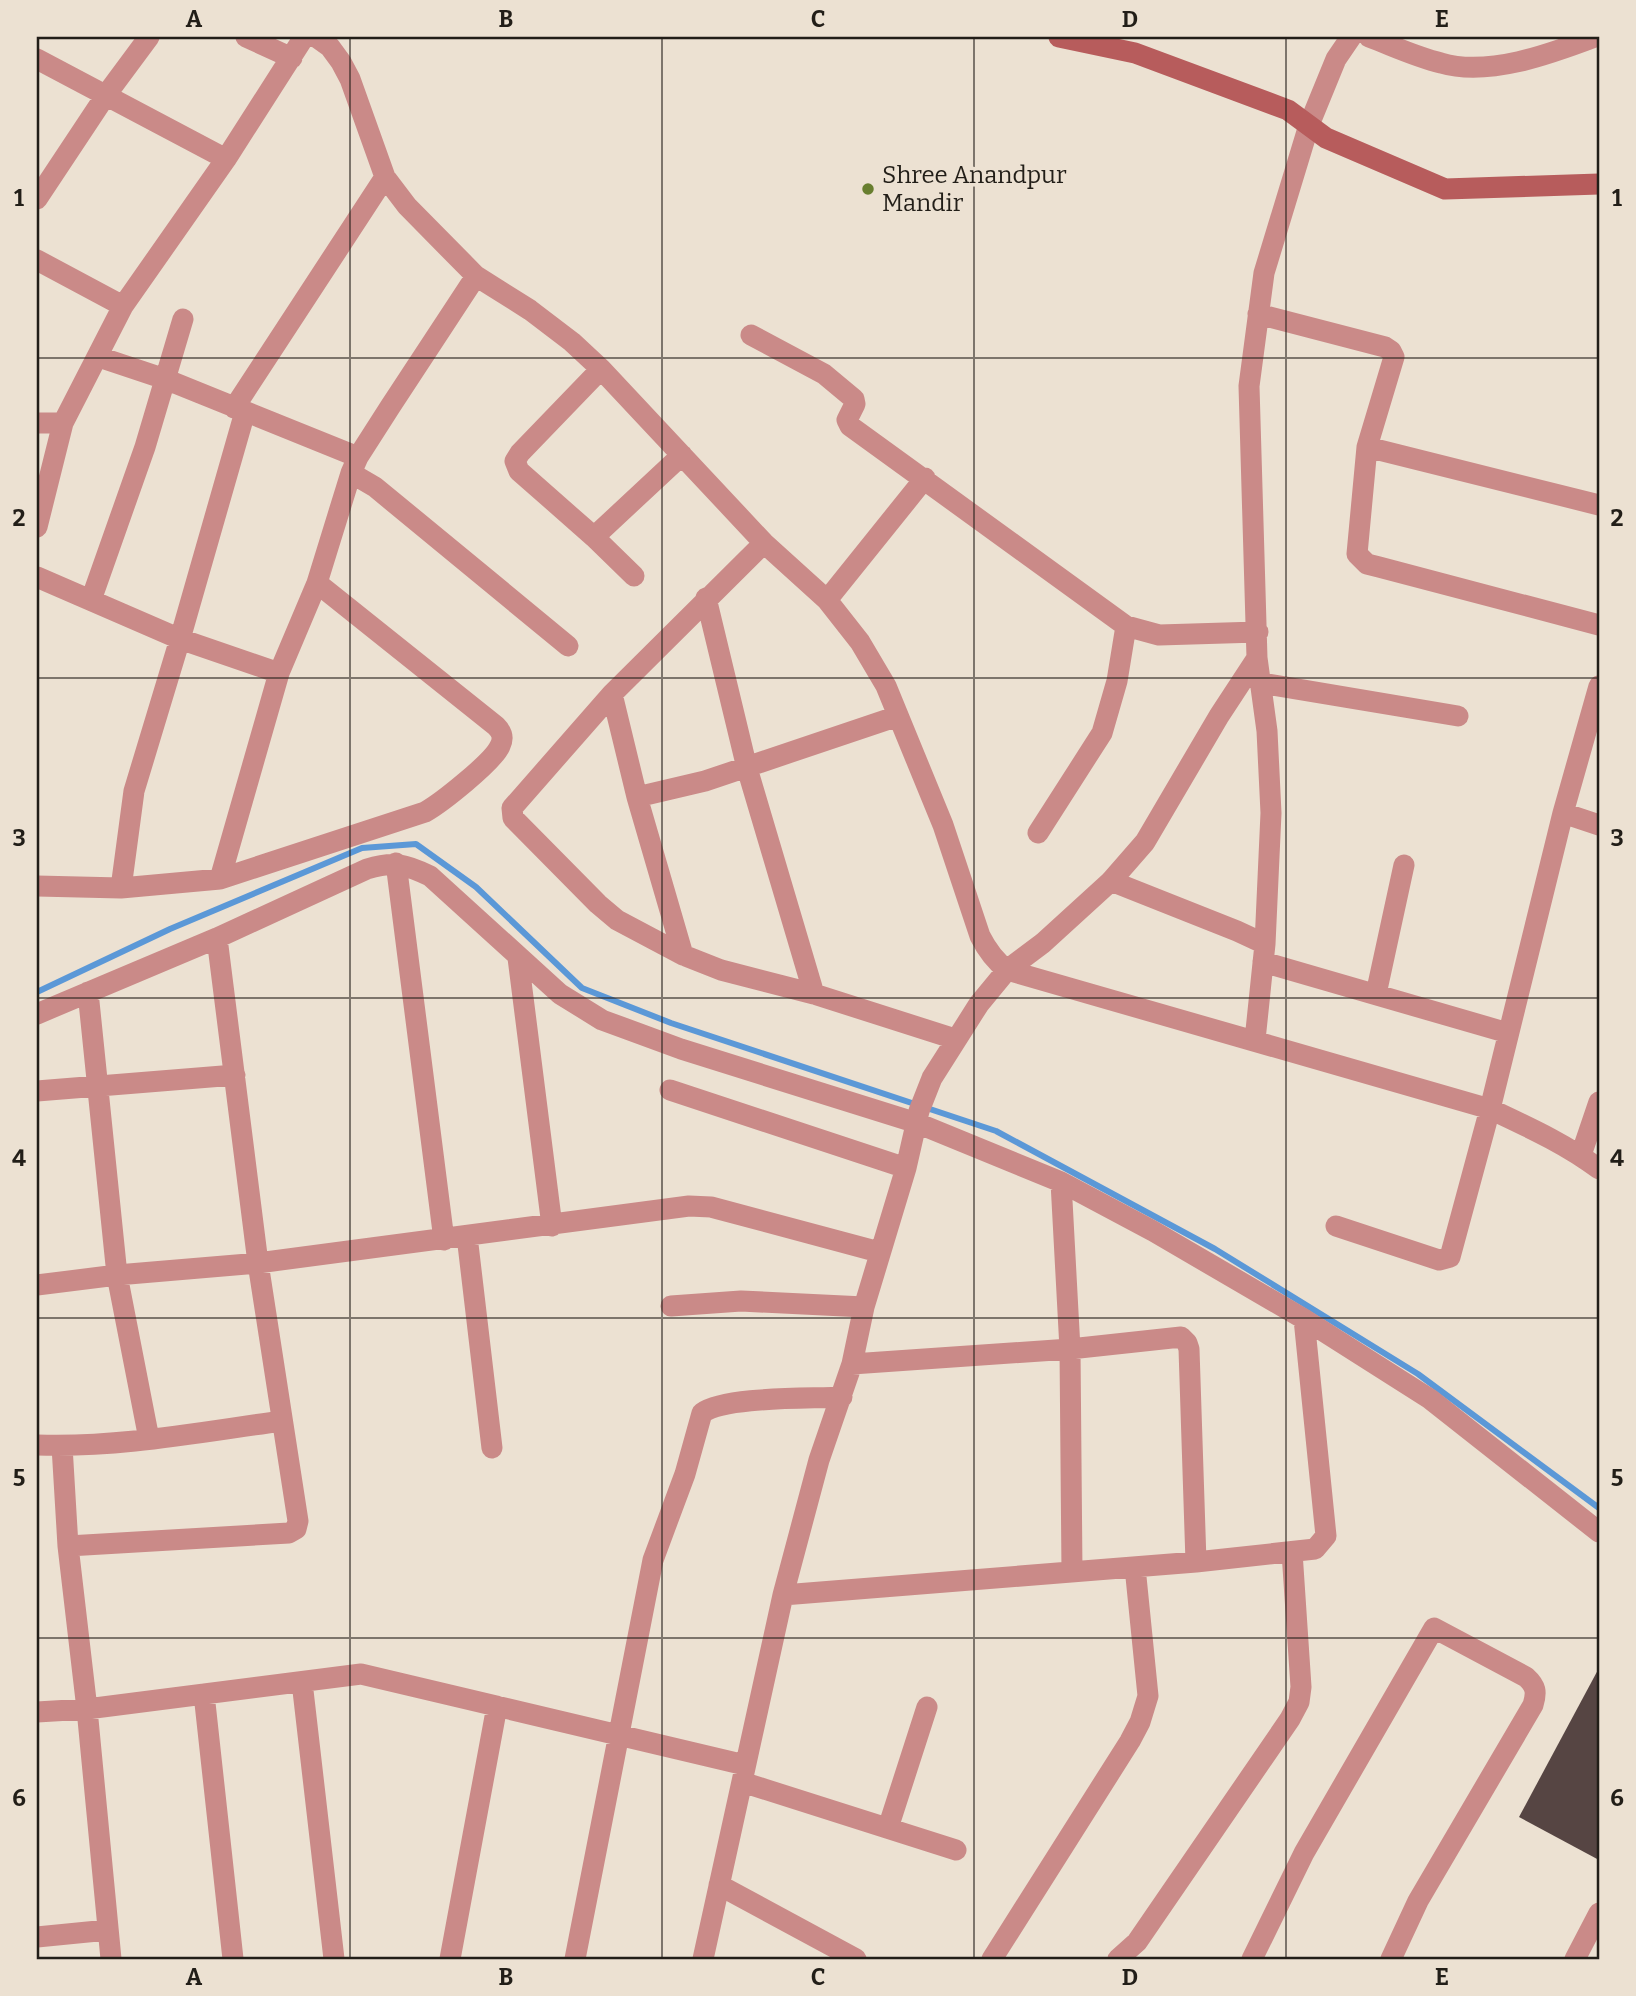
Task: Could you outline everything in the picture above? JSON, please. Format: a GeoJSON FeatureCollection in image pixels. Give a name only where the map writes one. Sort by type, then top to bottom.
{"type":"FeatureCollection","features":[{"type":"Feature","properties":{"kind":"street"},"geometry":{"type":"LineString","coordinates":[[37,199],[106,95],[149,37]]}},
{"type":"Feature","properties":{"kind":"street"},"geometry":{"type":"LineString","coordinates":[[246,37],[292,58]]}},
{"type":"Feature","properties":{"kind":"street"},"geometry":{"type":"LineString","coordinates":[[37,527],[63,423],[123,306],[226,159],[304,37]]}},
{"type":"Feature","properties":{"kind":"street"},"geometry":{"type":"LineString","coordinates":[[316,37],[330,47],[350,79],[385,177],[407,206],[476,276],[541,318],[601,369],[764,543],[827,600],[860,642],[886,686],[943,825],[980,936],[987,951],[1007,971],[1490,1109],[1581,1155],[1599,1169]]}},
{"type":"Feature","properties":{"kind":"street"},"geometry":{"type":"LineString","coordinates":[[1059,37],[1135,53],[1288,110],[1326,138],[1445,189],[1599,184]]}},
{"type":"Feature","properties":{"kind":"street"},"geometry":{"type":"LineString","coordinates":[[1255,1040],[1264,953],[1271,813],[1267,731],[1257,658],[1249,386],[1264,273],[1309,125],[1336,59],[1351,37]]}},
{"type":"Feature","properties":{"kind":"street"},"geometry":{"type":"LineString","coordinates":[[1369,37],[1442,64],[1463,67],[1510,63],[1558,51],[1595,37]]}},
{"type":"Feature","properties":{"kind":"street"},"geometry":{"type":"LineString","coordinates":[[37,59],[226,159]]}},
{"type":"Feature","properties":{"kind":"street"},"geometry":{"type":"LineString","coordinates":[[121,888],[134,791],[180,639],[240,410],[385,177]]}},
{"type":"Feature","properties":{"kind":"street"},"geometry":{"type":"LineString","coordinates":[[37,260],[123,306]]}},
{"type":"Feature","properties":{"kind":"street"},"geometry":{"type":"LineString","coordinates":[[220,879],[279,673],[317,583],[355,465],[476,276]]}},
{"type":"Feature","properties":{"kind":"street"},"geometry":{"type":"LineString","coordinates":[[1258,314],[1391,351],[1394,363],[1367,447],[1356,554],[1361,559],[1379,567],[1599,625]]}},
{"type":"Feature","properties":{"kind":"street"},"geometry":{"type":"LineString","coordinates":[[91,600],[145,447],[183,319]]}},
{"type":"Feature","properties":{"kind":"street"},"geometry":{"type":"LineString","coordinates":[[751,335],[824,374],[855,402],[847,420],[850,426],[1126,626],[1159,635],[1258,632]]}},
{"type":"Feature","properties":{"kind":"street"},"geometry":{"type":"LineString","coordinates":[[99,357],[165,379],[240,410],[355,465],[375,487],[568,646]]}},
{"type":"Feature","properties":{"kind":"street"},"geometry":{"type":"LineString","coordinates":[[601,369],[515,461],[519,471],[634,576]]}},
{"type":"Feature","properties":{"kind":"street"},"geometry":{"type":"LineString","coordinates":[[37,423],[63,423]]}},
{"type":"Feature","properties":{"kind":"street"},"geometry":{"type":"LineString","coordinates":[[1367,447],[1599,505]]}},
{"type":"Feature","properties":{"kind":"street"},"geometry":{"type":"LineString","coordinates":[[594,537],[682,455]]}},
{"type":"Feature","properties":{"kind":"street"},"geometry":{"type":"LineString","coordinates":[[827,600],[925,478]]}},
{"type":"Feature","properties":{"kind":"street"},"geometry":{"type":"LineString","coordinates":[[764,543],[612,694],[512,808],[513,818],[569,876],[617,920],[683,955],[721,970],[814,994],[956,1039]]}},
{"type":"Feature","properties":{"kind":"street"},"geometry":{"type":"LineString","coordinates":[[37,577],[180,639],[279,673]]}},
{"type":"Feature","properties":{"kind":"street"},"geometry":{"type":"LineString","coordinates":[[37,886],[121,888],[220,879],[425,812],[440,803],[496,753],[502,732],[496,726],[317,583]]}},
{"type":"Feature","properties":{"kind":"street"},"geometry":{"type":"LineString","coordinates":[[706,598],[747,768],[814,994]]}},
{"type":"Feature","properties":{"kind":"street"},"geometry":{"type":"LineString","coordinates":[[1038,833],[1102,733],[1117,681],[1126,626]]}},
{"type":"Feature","properties":{"kind":"street"},"geometry":{"type":"LineString","coordinates":[[703,1959],[783,1595],[819,1460],[852,1364],[879,1252],[932,1078],[979,1004],[1007,971],[1044,943],[1111,881],[1153,831],[1219,716],[1257,658]]}},
{"type":"Feature","properties":{"kind":"street"},"geometry":{"type":"LineString","coordinates":[[1261,683],[1458,716]]}},
{"type":"Feature","properties":{"kind":"street"},"geometry":{"type":"LineString","coordinates":[[1336,1226],[1439,1260],[1448,1259],[1490,1109],[1563,813],[1599,692]]}},
{"type":"Feature","properties":{"kind":"street"},"geometry":{"type":"LineString","coordinates":[[612,694],[683,955]]}},
{"type":"Feature","properties":{"kind":"street"},"geometry":{"type":"LineString","coordinates":[[638,797],[747,768],[898,716]]}},
{"type":"Feature","properties":{"kind":"street"},"geometry":{"type":"LineString","coordinates":[[1563,813],[1599,825]]}},
{"type":"Feature","properties":{"kind":"street"},"geometry":{"type":"LineString","coordinates":[[396,863],[444,1240]]}},
{"type":"Feature","properties":{"kind":"street"},"geometry":{"type":"LineString","coordinates":[[37,1014],[216,938],[367,869],[396,863],[430,876],[560,994],[620,1027],[733,1066],[918,1117],[1061,1182],[1153,1231],[1304,1319],[1430,1399],[1599,1532]]}},
{"type":"Feature","properties":{"kind":"street"},"geometry":{"type":"LineString","coordinates":[[1376,994],[1404,865]]}},
{"type":"Feature","properties":{"kind":"street"},"geometry":{"type":"LineString","coordinates":[[1111,881],[1237,931],[1264,953],[1376,994],[1508,1033]]}},
{"type":"Feature","properties":{"kind":"street"},"geometry":{"type":"LineString","coordinates":[[68,1546],[289,1533],[296,1529],[298,1521],[258,1263],[216,938]]}},
{"type":"Feature","properties":{"kind":"street"},"geometry":{"type":"LineString","coordinates":[[519,958],[552,1226]]}},
{"type":"Feature","properties":{"kind":"street"},"geometry":{"type":"LineString","coordinates":[[89,992],[117,1275],[149,1439]]}},
{"type":"Feature","properties":{"kind":"street"},"geometry":{"type":"LineString","coordinates":[[37,1091],[235,1075]]}},
{"type":"Feature","properties":{"kind":"street"},"geometry":{"type":"LineString","coordinates":[[670,1090],[906,1168]]}},
{"type":"Feature","properties":{"kind":"street"},"geometry":{"type":"LineString","coordinates":[[1581,1155],[1599,1101]]}},
{"type":"Feature","properties":{"kind":"street"},"geometry":{"type":"LineString","coordinates":[[1061,1182],[1070,1349],[1072,1572]]}},
{"type":"Feature","properties":{"kind":"street"},"geometry":{"type":"LineString","coordinates":[[37,1285],[258,1263],[690,1206],[711,1207],[879,1252]]}},
{"type":"Feature","properties":{"kind":"street"},"geometry":{"type":"LineString","coordinates":[[467,1236],[492,1448]]}},
{"type":"Feature","properties":{"kind":"street"},"geometry":{"type":"LineString","coordinates":[[671,1306],[741,1301],[864,1307]]}},
{"type":"Feature","properties":{"kind":"street"},"geometry":{"type":"LineString","coordinates":[[783,1595],[1196,1562],[1315,1549],[1326,1536],[1304,1319]]}},
{"type":"Feature","properties":{"kind":"street"},"geometry":{"type":"LineString","coordinates":[[852,1364],[1070,1349],[1181,1337],[1187,1343],[1196,1562]]}},
{"type":"Feature","properties":{"kind":"street"},"geometry":{"type":"LineString","coordinates":[[575,1959],[653,1560],[685,1474],[702,1413],[709,1408],[732,1403],[842,1397]]}},
{"type":"Feature","properties":{"kind":"street"},"geometry":{"type":"LineString","coordinates":[[37,1446],[149,1439],[282,1421]]}},
{"type":"Feature","properties":{"kind":"street"},"geometry":{"type":"LineString","coordinates":[[62,1446],[68,1546],[111,1959]]}},
{"type":"Feature","properties":{"kind":"street"},"geometry":{"type":"LineString","coordinates":[[1118,1959],[1137,1942],[1299,1703],[1301,1687],[1292,1552]]}},
{"type":"Feature","properties":{"kind":"street"},"geometry":{"type":"LineString","coordinates":[[992,1959],[1130,1741],[1144,1710],[1148,1696],[1135,1566]]}},
{"type":"Feature","properties":{"kind":"street"},"geometry":{"type":"LineString","coordinates":[[1252,1959],[1304,1853],[1434,1628],[1526,1677],[1534,1684],[1537,1694],[1418,1901],[1391,1959]]}},
{"type":"Feature","properties":{"kind":"street"},"geometry":{"type":"LineString","coordinates":[[37,1712],[87,1709],[361,1674],[619,1735],[744,1774],[888,1828],[956,1850]]}},
{"type":"Feature","properties":{"kind":"street"},"geometry":{"type":"LineString","coordinates":[[302,1682],[334,1959]]}},
{"type":"Feature","properties":{"kind":"street"},"geometry":{"type":"LineString","coordinates":[[204,1694],[233,1959]]}},
{"type":"Feature","properties":{"kind":"street"},"geometry":{"type":"LineString","coordinates":[[450,1959],[497,1706]]}},
{"type":"Feature","properties":{"kind":"street"},"geometry":{"type":"LineString","coordinates":[[888,1828],[927,1707]]}},
{"type":"Feature","properties":{"kind":"street"},"geometry":{"type":"LineString","coordinates":[[719,1885],[818,1950],[856,1959]]}},
{"type":"Feature","properties":{"kind":"street"},"geometry":{"type":"LineString","coordinates":[[1575,1959],[1599,1913]]}},
{"type":"Feature","properties":{"kind":"street"},"geometry":{"type":"LineString","coordinates":[[37,1937],[108,1930]]}},
{"type":"Feature","properties":{"kind":"building"},"geometry":{"type":"Polygon","coordinates":[[[1599,1668],[1599,1860],[1519,1817],[1599,1668]]]}},
{"type":"Feature","properties":{"kind":"waterway"},"geometry":{"type":"LineString","coordinates":[[37,992],[170,929],[362,848],[416,844],[476,887],[582,988],[671,1023],[996,1131],[1215,1249],[1418,1374],[1599,1508]]}},
{"type":"Feature","properties":{"kind":"place","name":"Shree Anandpur Mandir"},"geometry":{"type":"Point","coordinates":[868,189]}}]}
